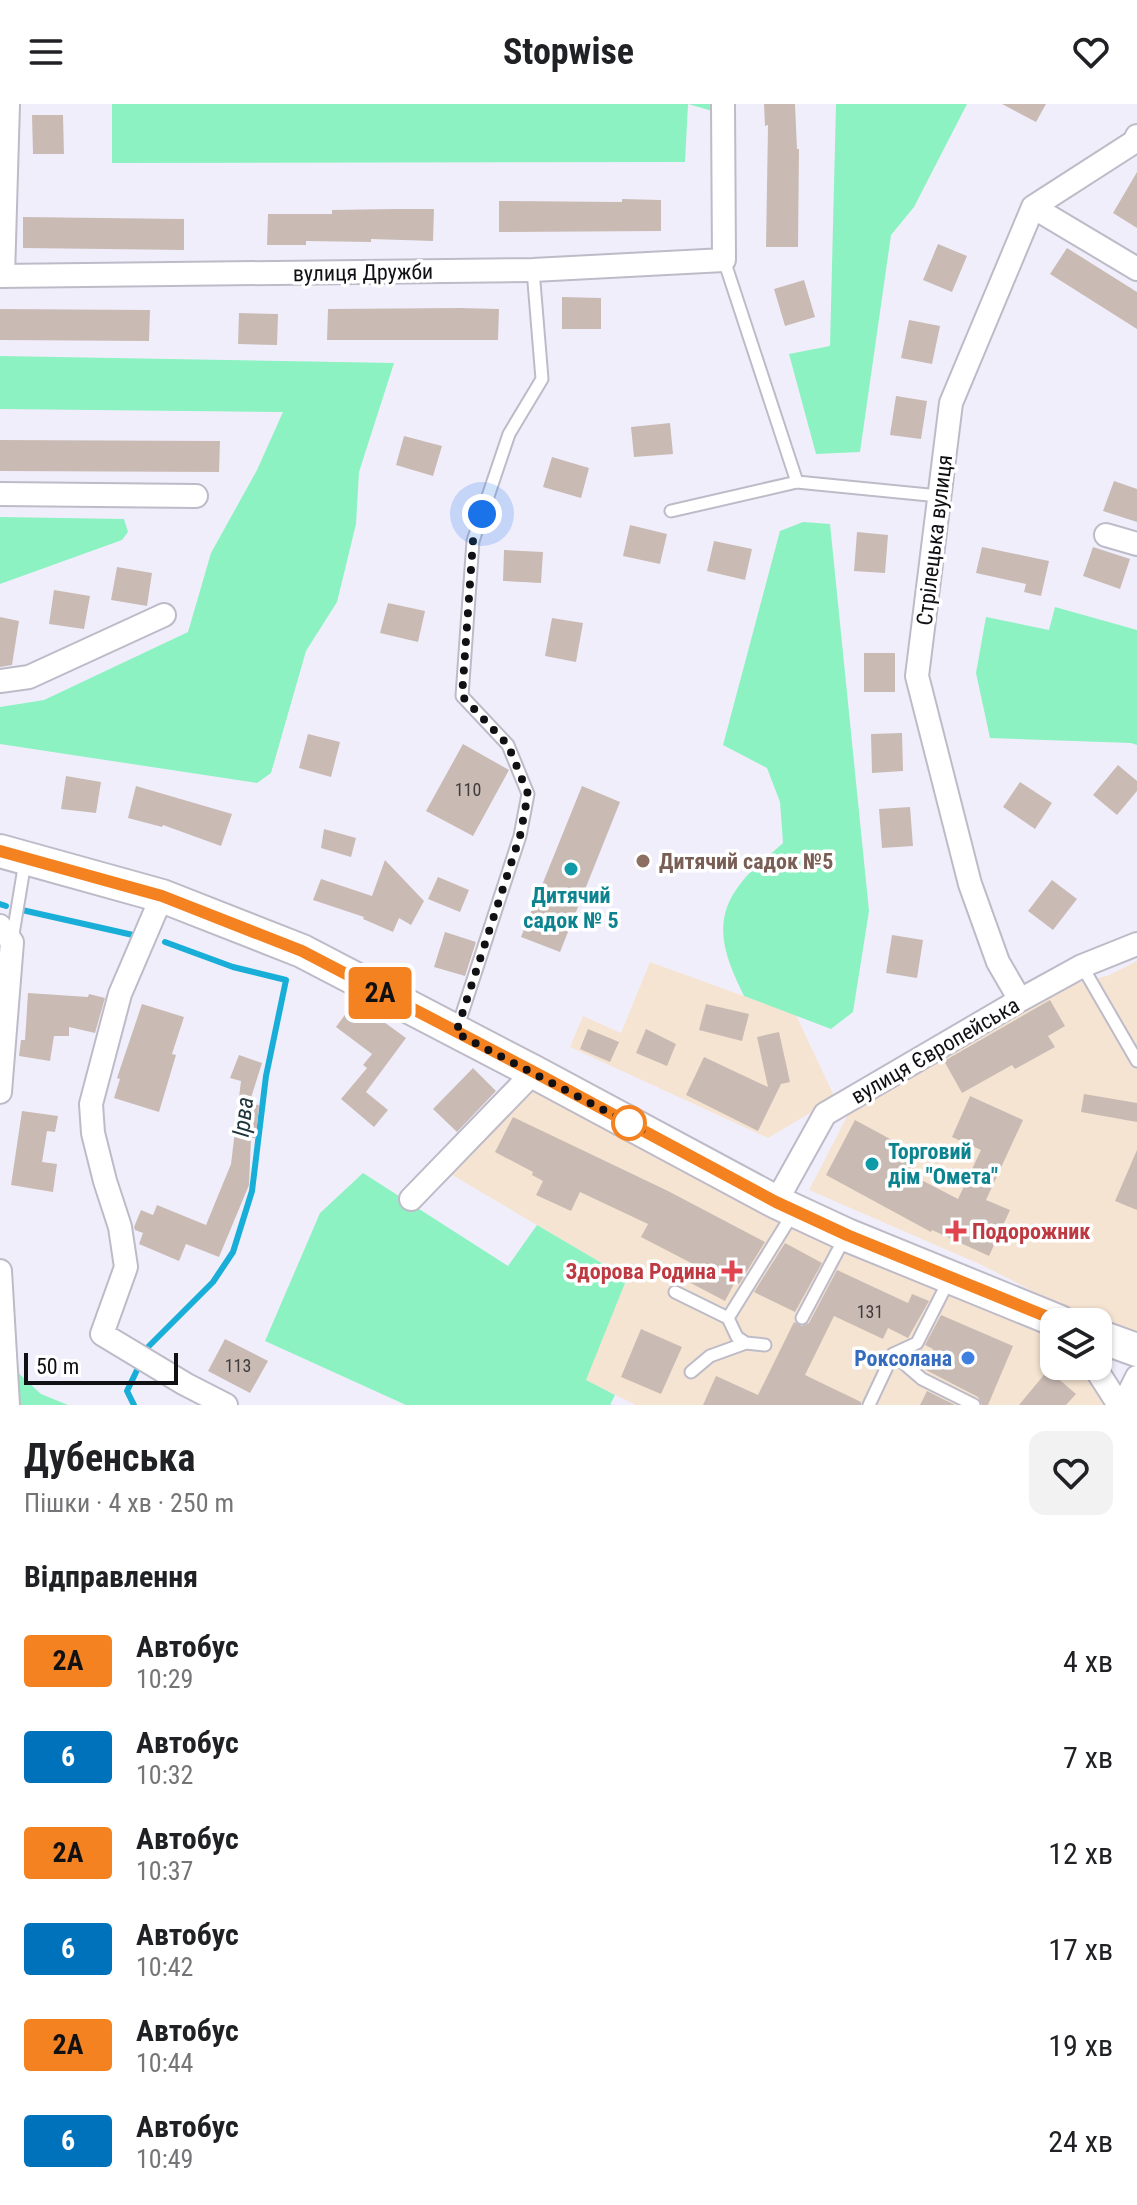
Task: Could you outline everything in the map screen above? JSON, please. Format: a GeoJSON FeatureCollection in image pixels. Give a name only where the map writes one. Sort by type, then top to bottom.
{"type":"FeatureCollection","features":[{"type":"Feature","properties":{"kind":"main road"},"geometry":{"type":"LineString","coordinates":[[13,854],[162,896],[302,951],[786,1207],[1040,1314]]}},
{"type":"Feature","properties":{"kind":"main road"},"geometry":{"type":"LineString","coordinates":[[1112,1341],[1137,1350]]}},
{"type":"Feature","properties":{"kind":"street","name":"вулиця Дружби"},"geometry":{"type":"LineString","coordinates":[[8,104],[2,276],[533,270],[724,260]]}},
{"type":"Feature","properties":{"kind":"street"},"geometry":{"type":"LineString","coordinates":[[723,104],[724,260]]}},
{"type":"Feature","properties":{"kind":"street"},"geometry":{"type":"LineString","coordinates":[[1137,136],[1134,142],[1033,207],[1137,269]]}},
{"type":"Feature","properties":{"kind":"street","name":"Стрілецька вулиця"},"geometry":{"type":"LineString","coordinates":[[1020,1000],[998,962],[970,884],[917,676],[951,403],[1033,207]]}},
{"type":"Feature","properties":{"kind":"street"},"geometry":{"type":"LineString","coordinates":[[0,494],[196,496]]}},
{"type":"Feature","properties":{"kind":"street"},"geometry":{"type":"LineString","coordinates":[[1106,535],[1137,544]]}},
{"type":"Feature","properties":{"kind":"street"},"geometry":{"type":"LineString","coordinates":[[0,681],[29,677],[164,615]]}},
{"type":"Feature","properties":{"kind":"street"},"geometry":{"type":"LineString","coordinates":[[162,896],[120,994],[91,1104],[93,1133],[120,1227],[126,1267],[102,1334],[226,1405]]}},
{"type":"Feature","properties":{"kind":"street"},"geometry":{"type":"LineString","coordinates":[[0,1092],[6,934]]}},
{"type":"Feature","properties":{"kind":"street","name":"вулиця Європейська"},"geometry":{"type":"LineString","coordinates":[[786,1207],[825,1114],[1082,966],[1137,944]]}},
{"type":"Feature","properties":{"kind":"street"},"geometry":{"type":"LineString","coordinates":[[411,1199],[534,1072]]}},
{"type":"Feature","properties":{"kind":"street"},"geometry":{"type":"LineString","coordinates":[[0,1271],[8,1405]]}},
{"type":"Feature","properties":{"kind":"street"},"geometry":{"type":"LineString","coordinates":[[1127,1405],[1137,1377]]}},
{"type":"Feature","properties":{"kind":"street"},"geometry":{"type":"LineString","coordinates":[[1103,1380],[1119,1405]]}},
{"type":"Feature","properties":{"kind":"lane"},"geometry":{"type":"LineString","coordinates":[[724,260],[797,482]]}},
{"type":"Feature","properties":{"kind":"lane"},"geometry":{"type":"LineString","coordinates":[[456,1033],[520,836],[528,794],[508,745],[462,696],[473,541],[509,434],[542,379],[533,270]]}},
{"type":"Feature","properties":{"kind":"lane"},"geometry":{"type":"LineString","coordinates":[[671,511],[797,482],[939,496]]}},
{"type":"Feature","properties":{"kind":"lane"},"geometry":{"type":"LineString","coordinates":[[6,934],[13,854]]}},
{"type":"Feature","properties":{"kind":"lane"},"geometry":{"type":"LineString","coordinates":[[1082,966],[1137,1061]]}},
{"type":"Feature","properties":{"kind":"lane"},"geometry":{"type":"LineString","coordinates":[[728,1318],[786,1207]]}},
{"type":"Feature","properties":{"kind":"lane"},"geometry":{"type":"LineString","coordinates":[[802,1318],[847,1235]]}},
{"type":"Feature","properties":{"kind":"lane"},"geometry":{"type":"LineString","coordinates":[[869,1405],[893,1354],[917,1343],[951,1276]]}},
{"type":"Feature","properties":{"kind":"lane"},"geometry":{"type":"LineString","coordinates":[[675,1292],[728,1318],[737,1337],[746,1343]]}},
{"type":"Feature","properties":{"kind":"lane"},"geometry":{"type":"LineString","coordinates":[[691,1372],[710,1356],[746,1343],[765,1345]]}},
{"type":"Feature","properties":{"kind":"lane"},"geometry":{"type":"LineString","coordinates":[[893,1354],[922,1379],[974,1405]]}},
{"type":"Feature","properties":{"kind":"shaded area"},"geometry":{"type":"Polygon","coordinates":[[[1137,961],[1137,1345],[1112,1332],[1112,1308],[1065,1308],[984,1266],[809,1190],[852,1107],[1063,987],[1107,976],[1137,961]]]}},
{"type":"Feature","properties":{"kind":"shaded area"},"geometry":{"type":"Polygon","coordinates":[[[650,962],[796,1015],[835,1098],[768,1138],[570,1047],[583,1016],[621,1033],[650,962]]]}},
{"type":"Feature","properties":{"kind":"shaded area"},"geometry":{"type":"Polygon","coordinates":[[[534,1072],[1040,1315],[1040,1380],[1103,1380],[1119,1405],[636,1405],[585,1380],[627,1278],[442,1169],[534,1072]]]}},
{"type":"Feature","properties":{"kind":"green space"},"geometry":{"type":"Polygon","coordinates":[[[112,104],[688,104],[685,162],[112,163],[112,104]]]}},
{"type":"Feature","properties":{"kind":"green space"},"geometry":{"type":"Polygon","coordinates":[[[688,104],[723,104],[723,114],[688,104]]]}},
{"type":"Feature","properties":{"kind":"green space"},"geometry":{"type":"Polygon","coordinates":[[[836,104],[967,104],[914,207],[891,235],[860,452],[816,454],[789,354],[830,346],[836,104]]]}},
{"type":"Feature","properties":{"kind":"green space"},"geometry":{"type":"Polygon","coordinates":[[[0,356],[394,363],[359,472],[356,524],[337,602],[306,651],[271,773],[257,783],[0,744],[0,707],[44,700],[188,632],[211,553],[257,470],[283,412],[0,409],[0,356]]]}},
{"type":"Feature","properties":{"kind":"green space"},"geometry":{"type":"Polygon","coordinates":[[[0,517],[124,519],[128,532],[122,540],[0,584],[0,517]]]}},
{"type":"Feature","properties":{"kind":"green space"},"geometry":{"type":"Polygon","coordinates":[[[803,522],[830,524],[869,911],[853,1012],[831,1029],[744,996],[731,967],[723,925],[731,897],[741,883],[783,843],[780,802],[767,768],[723,745],[780,531],[803,522]]]}},
{"type":"Feature","properties":{"kind":"green space"},"geometry":{"type":"Polygon","coordinates":[[[1055,607],[1137,630],[1137,745],[990,738],[976,673],[986,617],[1049,630],[1055,607]]]}},
{"type":"Feature","properties":{"kind":"green space"},"geometry":{"type":"Polygon","coordinates":[[[363,1173],[508,1266],[537,1225],[627,1278],[586,1380],[615,1395],[610,1405],[406,1405],[265,1341],[320,1213],[363,1173]]]}},
{"type":"Feature","properties":{"kind":"green space"},"geometry":{"type":"Polygon","coordinates":[[[0,1356],[41,1394],[68,1405],[0,1405],[0,1356]]]}},
{"type":"Feature","properties":{"kind":"building"},"geometry":{"type":"Polygon","coordinates":[[[764,104],[795,104],[799,149],[798,247],[766,247],[768,125],[765,126],[764,104]]]}},
{"type":"Feature","properties":{"kind":"building"},"geometry":{"type":"Polygon","coordinates":[[[1002,104],[1046,104],[1036,122],[1002,104]]]}},
{"type":"Feature","properties":{"kind":"building"},"geometry":{"type":"Polygon","coordinates":[[[32,115],[63,115],[64,154],[33,154],[32,115]]]}},
{"type":"Feature","properties":{"kind":"building"},"geometry":{"type":"Polygon","coordinates":[[[1137,172],[1137,228],[1113,213],[1137,172]]]}},
{"type":"Feature","properties":{"kind":"building"},"geometry":{"type":"Polygon","coordinates":[[[622,199],[661,200],[661,231],[499,232],[499,201],[622,202],[622,199]]]}},
{"type":"Feature","properties":{"kind":"building"},"geometry":{"type":"Polygon","coordinates":[[[434,209],[433,241],[371,239],[371,242],[306,241],[306,245],[267,245],[268,214],[434,209]]]}},
{"type":"Feature","properties":{"kind":"building"},"geometry":{"type":"Polygon","coordinates":[[[23,217],[184,219],[184,250],[23,248],[23,217]]]}},
{"type":"Feature","properties":{"kind":"building"},"geometry":{"type":"Polygon","coordinates":[[[938,244],[967,256],[952,292],[923,280],[938,244]]]}},
{"type":"Feature","properties":{"kind":"building"},"geometry":{"type":"Polygon","coordinates":[[[1067,248],[1137,292],[1137,329],[1050,274],[1067,248]]]}},
{"type":"Feature","properties":{"kind":"building"},"geometry":{"type":"Polygon","coordinates":[[[804,280],[815,317],[785,326],[774,289],[804,280]]]}},
{"type":"Feature","properties":{"kind":"building"},"geometry":{"type":"Polygon","coordinates":[[[562,297],[601,298],[601,329],[562,329],[562,297]]]}},
{"type":"Feature","properties":{"kind":"building"},"geometry":{"type":"Polygon","coordinates":[[[0,309],[150,310],[149,341],[0,340],[0,309]]]}},
{"type":"Feature","properties":{"kind":"building"},"geometry":{"type":"Polygon","coordinates":[[[328,309],[499,309],[498,340],[327,340],[328,309]]]}},
{"type":"Feature","properties":{"kind":"building"},"geometry":{"type":"Polygon","coordinates":[[[239,313],[278,314],[277,345],[238,344],[239,313]]]}},
{"type":"Feature","properties":{"kind":"building"},"geometry":{"type":"Polygon","coordinates":[[[909,320],[940,326],[932,364],[901,358],[909,320]]]}},
{"type":"Feature","properties":{"kind":"building"},"geometry":{"type":"Polygon","coordinates":[[[896,396],[927,401],[921,439],[890,435],[896,396]]]}},
{"type":"Feature","properties":{"kind":"building"},"geometry":{"type":"Polygon","coordinates":[[[670,423],[673,454],[634,457],[631,427],[670,423]]]}},
{"type":"Feature","properties":{"kind":"building"},"geometry":{"type":"Polygon","coordinates":[[[404,436],[442,446],[433,476],[396,465],[404,436]]]}},
{"type":"Feature","properties":{"kind":"building"},"geometry":{"type":"Polygon","coordinates":[[[0,440],[220,441],[219,472],[0,471],[0,440]]]}},
{"type":"Feature","properties":{"kind":"building"},"geometry":{"type":"Polygon","coordinates":[[[552,457],[589,468],[581,498],[543,487],[552,457]]]}},
{"type":"Feature","properties":{"kind":"building"},"geometry":{"type":"Polygon","coordinates":[[[1114,481],[1137,489],[1137,522],[1103,511],[1114,481]]]}},
{"type":"Feature","properties":{"kind":"building"},"geometry":{"type":"Polygon","coordinates":[[[630,525],[667,534],[660,564],[623,556],[630,525]]]}},
{"type":"Feature","properties":{"kind":"building"},"geometry":{"type":"Polygon","coordinates":[[[857,532],[888,535],[885,573],[854,571],[857,532]]]}},
{"type":"Feature","properties":{"kind":"building"},"geometry":{"type":"Polygon","coordinates":[[[714,541],[752,549],[745,580],[707,571],[714,541]]]}},
{"type":"Feature","properties":{"kind":"building"},"geometry":{"type":"Polygon","coordinates":[[[982,547],[1049,561],[1041,596],[1024,592],[1026,584],[976,573],[982,547]]]}},
{"type":"Feature","properties":{"kind":"building"},"geometry":{"type":"Polygon","coordinates":[[[1093,547],[1130,559],[1120,589],[1083,576],[1093,547]]]}},
{"type":"Feature","properties":{"kind":"building"},"geometry":{"type":"Polygon","coordinates":[[[504,550],[543,552],[541,583],[503,581],[504,550]]]}},
{"type":"Feature","properties":{"kind":"building"},"geometry":{"type":"Polygon","coordinates":[[[117,567],[152,573],[147,606],[111,600],[117,567]]]}},
{"type":"Feature","properties":{"kind":"building"},"geometry":{"type":"Polygon","coordinates":[[[54,590],[90,596],[84,629],[49,624],[54,590]]]}},
{"type":"Feature","properties":{"kind":"building"},"geometry":{"type":"Polygon","coordinates":[[[388,603],[425,611],[418,642],[380,633],[388,603]]]}},
{"type":"Feature","properties":{"kind":"building"},"geometry":{"type":"Polygon","coordinates":[[[0,617],[19,621],[12,665],[0,667],[0,617]]]}},
{"type":"Feature","properties":{"kind":"building"},"geometry":{"type":"Polygon","coordinates":[[[552,618],[583,623],[576,662],[545,656],[552,618]]]}},
{"type":"Feature","properties":{"kind":"building"},"geometry":{"type":"Polygon","coordinates":[[[864,653],[895,653],[895,692],[864,692],[864,653]]]}},
{"type":"Feature","properties":{"kind":"building"},"geometry":{"type":"Polygon","coordinates":[[[902,733],[903,771],[872,773],[871,734],[902,733]]]}},
{"type":"Feature","properties":{"kind":"building"},"geometry":{"type":"Polygon","coordinates":[[[308,734],[340,742],[331,777],[299,768],[308,734]]]}},
{"type":"Feature","properties":{"kind":"building"},"geometry":{"type":"Polygon","coordinates":[[[463,744],[509,770],[473,836],[426,811],[463,744]]]}},
{"type":"Feature","properties":{"kind":"building"},"geometry":{"type":"Polygon","coordinates":[[[1118,765],[1137,781],[1137,791],[1117,815],[1093,795],[1118,765]]]}},
{"type":"Feature","properties":{"kind":"building"},"geometry":{"type":"Polygon","coordinates":[[[66,776],[101,782],[96,813],[61,809],[66,776]]]}},
{"type":"Feature","properties":{"kind":"building"},"geometry":{"type":"Polygon","coordinates":[[[1020,782],[1052,803],[1035,829],[1003,807],[1020,782]]]}},
{"type":"Feature","properties":{"kind":"building"},"geometry":{"type":"Polygon","coordinates":[[[136,786],[232,814],[221,846],[163,825],[128,818],[136,786]]]}},
{"type":"Feature","properties":{"kind":"building","name":"Дитячий садок № 5"},"geometry":{"type":"Polygon","coordinates":[[[582,786],[620,802],[560,952],[521,937],[582,786]]]}},
{"type":"Feature","properties":{"kind":"building"},"geometry":{"type":"Polygon","coordinates":[[[910,807],[913,846],[882,848],[879,809],[910,807]]]}},
{"type":"Feature","properties":{"kind":"building"},"geometry":{"type":"Polygon","coordinates":[[[324,829],[356,838],[351,857],[321,848],[324,829]]]}},
{"type":"Feature","properties":{"kind":"building"},"geometry":{"type":"Polygon","coordinates":[[[385,860],[424,901],[411,925],[399,918],[393,932],[364,917],[313,900],[321,879],[372,896],[385,860]]]}},
{"type":"Feature","properties":{"kind":"building"},"geometry":{"type":"Polygon","coordinates":[[[438,877],[469,890],[460,912],[428,899],[438,877]]]}},
{"type":"Feature","properties":{"kind":"building"},"geometry":{"type":"Polygon","coordinates":[[[1052,880],[1077,899],[1053,930],[1028,911],[1052,880]]]}},
{"type":"Feature","properties":{"kind":"building"},"geometry":{"type":"Polygon","coordinates":[[[445,932],[476,942],[465,976],[434,967],[445,932]]]}},
{"type":"Feature","properties":{"kind":"building"},"geometry":{"type":"Polygon","coordinates":[[[892,935],[923,940],[917,978],[886,973],[892,935]]]}},
{"type":"Feature","properties":{"kind":"building"},"geometry":{"type":"Polygon","coordinates":[[[28,993],[88,997],[89,994],[105,998],[95,1033],[69,1027],[69,1036],[54,1036],[50,1061],[19,1056],[21,1040],[25,1040],[28,993]]]}},
{"type":"Feature","properties":{"kind":"building"},"geometry":{"type":"Polygon","coordinates":[[[1050,1000],[1065,1026],[1048,1036],[1055,1047],[1015,1069],[1012,1065],[962,1093],[944,1061],[1050,1000]]]}},
{"type":"Feature","properties":{"kind":"building"},"geometry":{"type":"Polygon","coordinates":[[[355,1001],[406,1038],[366,1092],[388,1110],[374,1127],[341,1099],[367,1068],[363,1065],[372,1054],[336,1027],[355,1001]]]}},
{"type":"Feature","properties":{"kind":"building"},"geometry":{"type":"Polygon","coordinates":[[[142,1004],[184,1017],[159,1112],[114,1098],[120,1079],[117,1078],[142,1004]]]}},
{"type":"Feature","properties":{"kind":"building"},"geometry":{"type":"Polygon","coordinates":[[[706,1004],[749,1014],[742,1041],[699,1030],[706,1004]]]}},
{"type":"Feature","properties":{"kind":"building"},"geometry":{"type":"Polygon","coordinates":[[[588,1029],[619,1042],[610,1062],[580,1049],[588,1029]]]}},
{"type":"Feature","properties":{"kind":"building"},"geometry":{"type":"Polygon","coordinates":[[[646,1029],[676,1044],[667,1066],[636,1053],[646,1029]]]}},
{"type":"Feature","properties":{"kind":"building"},"geometry":{"type":"Polygon","coordinates":[[[779,1032],[790,1082],[781,1084],[758,1131],[686,1095],[704,1057],[768,1087],[757,1037],[779,1032]]]}},
{"type":"Feature","properties":{"kind":"building"},"geometry":{"type":"Polygon","coordinates":[[[239,1055],[262,1063],[249,1104],[259,1105],[256,1138],[251,1138],[249,1185],[219,1257],[186,1244],[179,1261],[139,1244],[143,1233],[134,1227],[141,1210],[153,1215],[157,1205],[206,1225],[231,1164],[241,1081],[230,1078],[239,1055]]]}},
{"type":"Feature","properties":{"kind":"building"},"geometry":{"type":"Polygon","coordinates":[[[473,1068],[496,1091],[457,1132],[433,1109],[473,1068]]]}},
{"type":"Feature","properties":{"kind":"building"},"geometry":{"type":"Polygon","coordinates":[[[1084,1094],[1137,1103],[1137,1122],[1081,1112],[1084,1094]]]}},
{"type":"Feature","properties":{"kind":"building"},"geometry":{"type":"Polygon","coordinates":[[[970,1096],[1023,1120],[986,1200],[1010,1210],[989,1256],[931,1232],[826,1175],[855,1120],[918,1154],[908,1173],[958,1199],[981,1150],[952,1137],[970,1096]]]}},
{"type":"Feature","properties":{"kind":"building"},"geometry":{"type":"Polygon","coordinates":[[[22,1111],[58,1116],[55,1132],[47,1131],[42,1162],[57,1164],[53,1192],[11,1185],[22,1111]]]}},
{"type":"Feature","properties":{"kind":"building"},"geometry":{"type":"Polygon","coordinates":[[[513,1117],[668,1191],[765,1242],[725,1301],[685,1280],[693,1264],[641,1237],[648,1224],[580,1192],[571,1211],[536,1195],[543,1181],[532,1175],[533,1172],[495,1152],[513,1117]]]}},
{"type":"Feature","properties":{"kind":"building"},"geometry":{"type":"Polygon","coordinates":[[[1137,1150],[1137,1210],[1115,1201],[1137,1150]]]}},
{"type":"Feature","properties":{"kind":"building"},"geometry":{"type":"Polygon","coordinates":[[[785,1243],[822,1263],[795,1312],[754,1292],[785,1243]]]}},
{"type":"Feature","properties":{"kind":"building"},"geometry":{"type":"Polygon","coordinates":[[[837,1270],[908,1303],[912,1294],[929,1301],[908,1338],[888,1328],[883,1339],[834,1316],[805,1375],[861,1402],[861,1405],[703,1405],[716,1376],[758,1395],[794,1322],[802,1326],[809,1323],[837,1270]]]}},
{"type":"Feature","properties":{"kind":"building","name":"Роксолана"},"geometry":{"type":"Polygon","coordinates":[[[941,1315],[1013,1346],[988,1405],[982,1405],[978,1397],[924,1369],[933,1349],[925,1345],[941,1315]]]}},
{"type":"Feature","properties":{"kind":"building"},"geometry":{"type":"Polygon","coordinates":[[[641,1329],[682,1347],[661,1394],[621,1377],[641,1329]]]}},
{"type":"Feature","properties":{"kind":"building"},"geometry":{"type":"Polygon","coordinates":[[[225,1339],[268,1361],[250,1393],[208,1371],[225,1339]]]}},
{"type":"Feature","properties":{"kind":"building"},"geometry":{"type":"Polygon","coordinates":[[[1040,1380],[1060,1380],[1076,1394],[1066,1405],[1019,1405],[1040,1380]]]}},
{"type":"Feature","properties":{"kind":"building"},"geometry":{"type":"Polygon","coordinates":[[[927,1391],[955,1405],[920,1405],[927,1391]]]}},
{"type":"Feature","properties":{"kind":"waterway","name":"Ірва"},"geometry":{"type":"LineString","coordinates":[[0,904],[6,906]]}},
{"type":"Feature","properties":{"kind":"waterway","name":"Ірва"},"geometry":{"type":"LineString","coordinates":[[22,910],[133,935]]}},
{"type":"Feature","properties":{"kind":"waterway","name":"Ірва"},"geometry":{"type":"LineString","coordinates":[[146,1349],[213,1282],[233,1252],[252,1191],[266,1076],[286,980],[233,967],[165,942]]}},
{"type":"Feature","properties":{"kind":"waterway","name":"Ірва"},"geometry":{"type":"LineString","coordinates":[[134,1405],[127,1391],[138,1368]]}},
{"type":"Feature","properties":{"kind":"bus line","name":"2A"},"geometry":{"type":"LineString","coordinates":[[0,851],[162,896],[302,951],[776,1202],[847,1235],[1040,1314]]}},
{"type":"Feature","properties":{"kind":"place","name":"Дитячий садок №5"},"geometry":{"type":"Point","coordinates":[643,861]}},
{"type":"Feature","properties":{"kind":"place","name":"Дитячий садок № 5"},"geometry":{"type":"Point","coordinates":[571,869]}},
{"type":"Feature","properties":{"kind":"place","name":"Торговий дім \"Омета\""},"geometry":{"type":"Point","coordinates":[872,1164]}},
{"type":"Feature","properties":{"kind":"place","name":"Подорожник"},"geometry":{"type":"Point","coordinates":[956,1231]}},
{"type":"Feature","properties":{"kind":"place","name":"Здорова Родина"},"geometry":{"type":"Point","coordinates":[732,1271]}},
{"type":"Feature","properties":{"kind":"place","name":"Роксолана"},"geometry":{"type":"Point","coordinates":[968,1358]}},
{"type":"Feature","properties":{"kind":"route"},"geometry":{"type":"LineString","coordinates":[[482,514],[473,541],[462,696],[508,745],[528,794],[520,836],[456,1033],[642,1130],[629,1123]]}}]}
